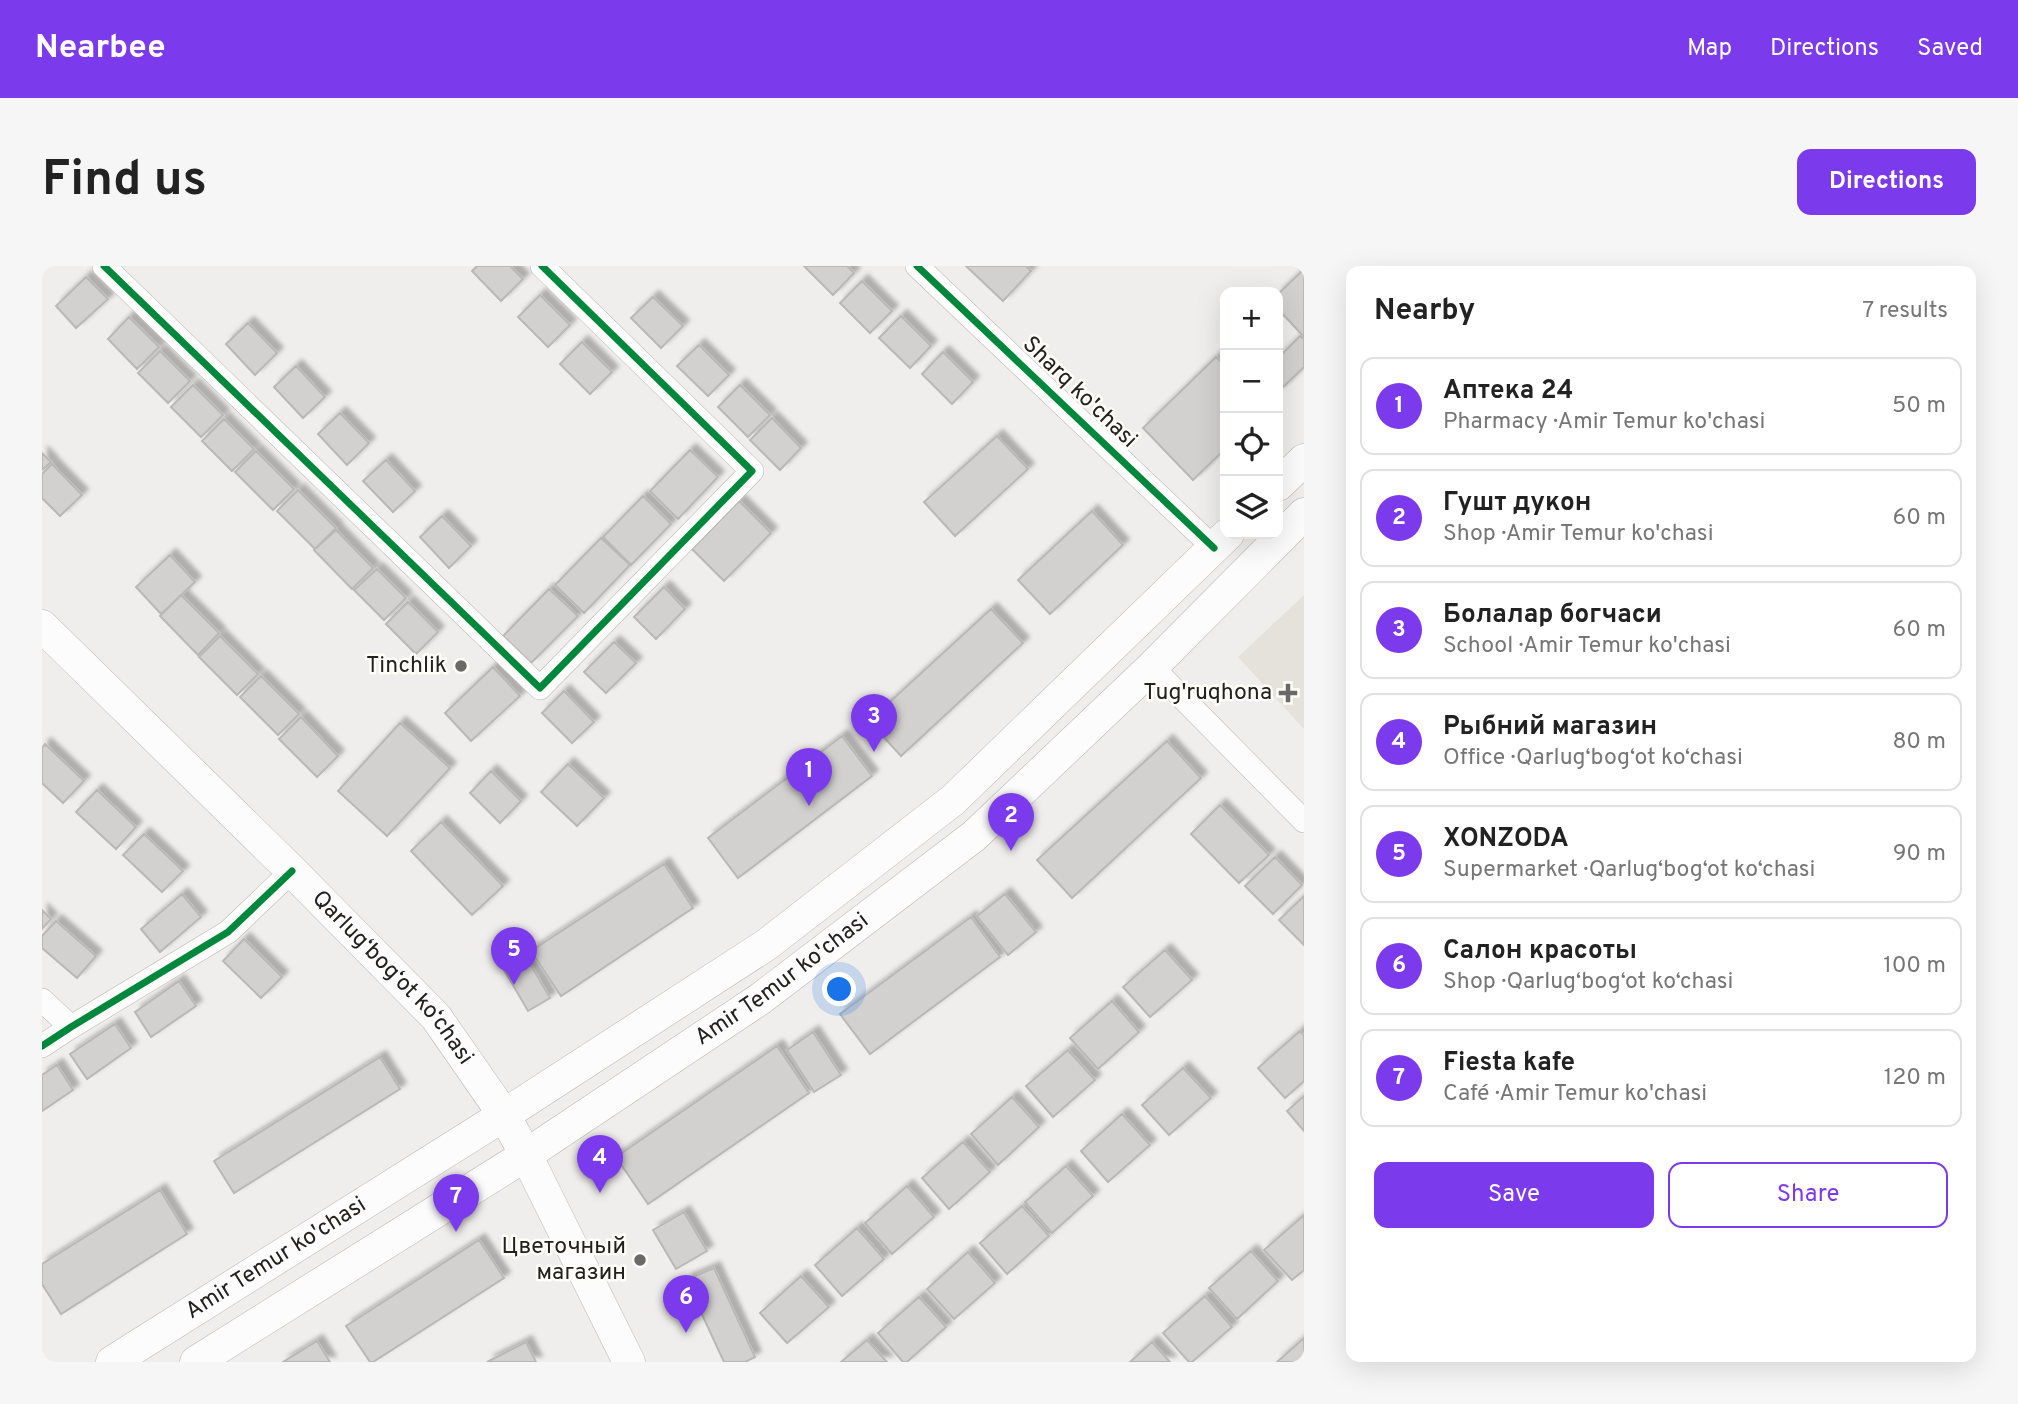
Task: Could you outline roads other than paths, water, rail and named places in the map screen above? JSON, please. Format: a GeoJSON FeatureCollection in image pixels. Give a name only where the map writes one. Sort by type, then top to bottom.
{"type":"FeatureCollection","features":[{"type":"Feature","properties":{"kind":"main road"},"geometry":{"type":"LineString","coordinates":[[1283,480],[1304,460]]}},
{"type":"Feature","properties":{"kind":"main road","name":"Amir Temur ko'chasi"},"geometry":{"type":"LineString","coordinates":[[196,1362],[526,1155],[760,999],[974,836],[1152,667],[1304,514]]}},
{"type":"Feature","properties":{"kind":"main road","name":"Amir Temur ko'chasi"},"geometry":{"type":"LineString","coordinates":[[112,1362],[504,1115],[766,945],[953,800],[1221,541]]}},
{"type":"Feature","properties":{"kind":"main road","name":"Qarlug‘bog‘ot ko‘chasi"},"geometry":{"type":"LineString","coordinates":[[42,626],[292,871],[436,1017],[504,1115],[629,1362]]}},
{"type":"Feature","properties":{"kind":"street"},"geometry":{"type":"LineString","coordinates":[[104,266],[540,688],[752,471],[542,266]]}},
{"type":"Feature","properties":{"kind":"street","name":"Sharq ko'chasi"},"geometry":{"type":"LineString","coordinates":[[917,266],[1221,541]]}},
{"type":"Feature","properties":{"kind":"street"},"geometry":{"type":"LineString","coordinates":[[1152,667],[1304,821]]}},
{"type":"Feature","properties":{"kind":"street"},"geometry":{"type":"LineString","coordinates":[[42,1046],[228,932],[292,871]]}},
{"type":"Feature","properties":{"kind":"street"},"geometry":{"type":"LineString","coordinates":[[42,1000],[71,1027]]}},
{"type":"Feature","properties":{"kind":"place","name":"Tinchlik"},"geometry":{"type":"Point","coordinates":[461,666]}},
{"type":"Feature","properties":{"kind":"place","name":"Tug'ruqhona"},"geometry":{"type":"Point","coordinates":[1288,693]}},
{"type":"Feature","properties":{"kind":"place","name":"Болалар богчаси"},"geometry":{"type":"Point","coordinates":[874,752]}},
{"type":"Feature","properties":{"kind":"place","name":"Аптека 24"},"geometry":{"type":"Point","coordinates":[809,806]}},
{"type":"Feature","properties":{"kind":"place","name":"Гушт дукон"},"geometry":{"type":"Point","coordinates":[1011,851]}},
{"type":"Feature","properties":{"kind":"place","name":"XONZODA"},"geometry":{"type":"Point","coordinates":[514,985]}},
{"type":"Feature","properties":{"kind":"place","name":"Рыбний магазин"},"geometry":{"type":"Point","coordinates":[600,1193]}},
{"type":"Feature","properties":{"kind":"place","name":"Fiesta kafe"},"geometry":{"type":"Point","coordinates":[456,1232]}},
{"type":"Feature","properties":{"kind":"place","name":"Цветочный магазин"},"geometry":{"type":"Point","coordinates":[640,1260]}},
{"type":"Feature","properties":{"kind":"place","name":"Салон красоты"},"geometry":{"type":"Point","coordinates":[686,1333]}}]}
